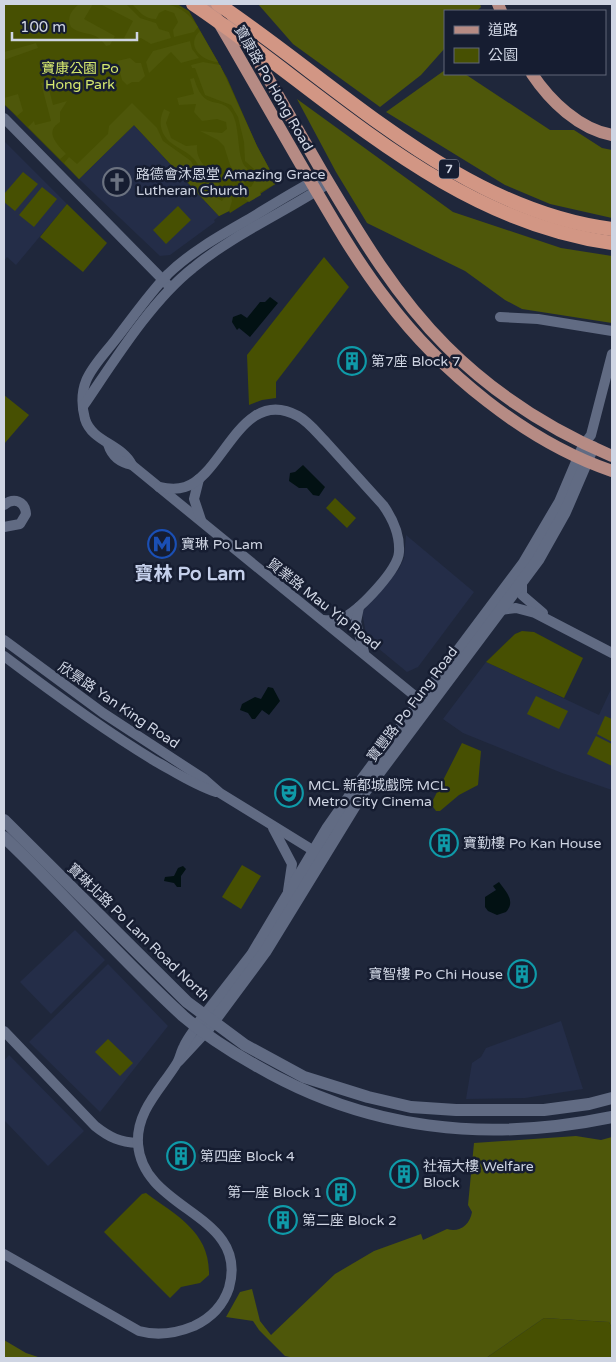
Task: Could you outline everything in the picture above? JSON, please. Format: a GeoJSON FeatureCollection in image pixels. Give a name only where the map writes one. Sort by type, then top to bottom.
{"type":"FeatureCollection","features":[{"type":"Feature","properties":{"kind":"highway","name":"7"},"geometry":{"type":"LineString","coordinates":[[193,4],[398,154],[466,196],[533,224],[565,234],[612,243]]}},
{"type":"Feature","properties":{"kind":"highway","name":"7"},"geometry":{"type":"LineString","coordinates":[[218,4],[308,68],[410,145],[465,178],[502,196],[547,214],[570,221],[612,229]]}},
{"type":"Feature","properties":{"kind":"main road","name":"寶康路 Po Hong Road"},"geometry":{"type":"LineString","coordinates":[[208,4],[314,187],[371,278],[400,317],[432,352],[470,387],[506,414],[584,460],[612,471]]}},
{"type":"Feature","properties":{"kind":"main road","name":"寶康路 Po Hong Road"},"geometry":{"type":"LineString","coordinates":[[225,4],[327,179],[387,277],[445,345],[514,402],[557,429],[590,442],[612,456]]}},
{"type":"Feature","properties":{"kind":"main road"},"geometry":{"type":"LineString","coordinates":[[533,75],[556,104],[582,122],[612,135]]}},
{"type":"Feature","properties":{"kind":"main road","name":"寶豐路 Po Fung Road"},"geometry":{"type":"LineString","coordinates":[[425,704],[522,582],[565,512],[590,442]]}},
{"type":"Feature","properties":{"kind":"main road","name":"寶豐路 Po Fung Road"},"geometry":{"type":"LineString","coordinates":[[201,1030],[252,955],[288,893],[357,802],[524,563],[584,460]]}},
{"type":"Feature","properties":{"kind":"main road","name":"寶琳北路 Po Lam Road North"},"geometry":{"type":"LineString","coordinates":[[4,820],[110,928],[187,1002],[245,1045],[304,1077],[368,1097],[411,1107],[456,1110],[530,1110],[589,1104],[612,1098]]}},
{"type":"Feature","properties":{"kind":"main road","name":"寶琳北路 Po Lam Road North"},"geometry":{"type":"LineString","coordinates":[[4,837],[162,995],[201,1030],[289,1085],[332,1103],[385,1119],[433,1127],[508,1130],[612,1117]]}},
{"type":"Feature","properties":{"kind":"main road","name":"寶豐路 Po Fung Road"},"geometry":{"type":"LineString","coordinates":[[209,1019],[265,952],[318,854]]}},
{"type":"Feature","properties":{"kind":"street"},"geometry":{"type":"LineString","coordinates":[[4,118],[171,288]]}},
{"type":"Feature","properties":{"kind":"street"},"geometry":{"type":"LineString","coordinates":[[84,405],[150,313],[171,288],[208,256],[327,179]]}},
{"type":"Feature","properties":{"kind":"street","name":"貿業路 Mau Yip Road"},"geometry":{"type":"LineString","coordinates":[[314,187],[208,243],[185,259],[163,280],[83,382],[84,405],[89,426],[108,444],[111,453],[132,465],[364,652],[425,704]]}},
{"type":"Feature","properties":{"kind":"street"},"geometry":{"type":"LineString","coordinates":[[500,317],[538,319],[612,331]]}},
{"type":"Feature","properties":{"kind":"street","name":"寶豐路 Po Fung Road"},"geometry":{"type":"LineString","coordinates":[[590,442],[612,354]]}},
{"type":"Feature","properties":{"kind":"street"},"geometry":{"type":"LineString","coordinates":[[158,486],[179,489],[190,485],[200,477],[242,427],[258,414],[271,411],[285,411],[304,420],[383,505],[390,514],[399,537],[399,553],[396,564],[359,607],[340,619],[323,620]]}},
{"type":"Feature","properties":{"kind":"street"},"geometry":{"type":"LineString","coordinates":[[200,477],[194,498],[202,523]]}},
{"type":"Feature","properties":{"kind":"street"},"geometry":{"type":"LineString","coordinates":[[4,505],[10,500],[17,500],[23,504],[26,511],[25,519],[20,524],[4,527]]}},
{"type":"Feature","properties":{"kind":"street"},"geometry":{"type":"LineString","coordinates":[[522,582],[524,597],[557,624]]}},
{"type":"Feature","properties":{"kind":"street"},"geometry":{"type":"LineString","coordinates":[[359,607],[356,622],[364,652]]}},
{"type":"Feature","properties":{"kind":"street"},"geometry":{"type":"LineString","coordinates":[[501,610],[522,609],[557,624],[612,653]]}},
{"type":"Feature","properties":{"kind":"street","name":"欣景路 Yan King Road"},"geometry":{"type":"LineString","coordinates":[[4,640],[95,708],[204,779],[220,793],[318,854]]}},
{"type":"Feature","properties":{"kind":"street","name":"欣景路 Yan King Road"},"geometry":{"type":"LineString","coordinates":[[4,656],[96,724],[200,787],[220,793]]}},
{"type":"Feature","properties":{"kind":"street","name":"欣景路 Yan King Road"},"geometry":{"type":"LineString","coordinates":[[272,827],[292,864],[288,893]]}},
{"type":"Feature","properties":{"kind":"street"},"geometry":{"type":"LineString","coordinates":[[4,1254],[139,1331],[158,1334],[174,1331],[200,1323],[213,1314],[223,1302],[230,1285],[232,1263],[227,1249],[215,1231],[154,1183],[144,1165],[138,1143],[145,1109],[178,1061],[184,1046],[201,1030]]}},
{"type":"Feature","properties":{"kind":"street"},"geometry":{"type":"LineString","coordinates":[[4,1031],[95,1126],[120,1142],[138,1143]]}},
{"type":"Feature","properties":{"kind":"shaded area"},"geometry":{"type":"Polygon","coordinates":[[[134,125],[219,216],[214,220],[215,222],[170,255],[160,256],[79,179],[134,125]]]}},
{"type":"Feature","properties":{"kind":"shaded area"},"geometry":{"type":"Polygon","coordinates":[[[4,141],[67,204],[16,265],[7,257],[4,261],[4,141]]]}},
{"type":"Feature","properties":{"kind":"shaded area"},"geometry":{"type":"Polygon","coordinates":[[[270,297],[278,303],[250,337],[239,328],[237,330],[232,322],[233,317],[241,314],[247,318],[260,302],[265,302],[270,297]]]}},
{"type":"Feature","properties":{"kind":"shaded area"},"geometry":{"type":"Polygon","coordinates":[[[303,465],[325,487],[319,496],[313,495],[307,488],[299,488],[289,481],[290,473],[295,472],[303,465]]]}},
{"type":"Feature","properties":{"kind":"shaded area"},"geometry":{"type":"Polygon","coordinates":[[[406,535],[474,592],[418,667],[407,672],[367,639],[362,612],[399,569],[404,558],[406,535]]]}},
{"type":"Feature","properties":{"kind":"shaded area"},"geometry":{"type":"Polygon","coordinates":[[[486,662],[599,715],[612,687],[612,790],[562,773],[463,733],[443,719],[486,662]]]}},
{"type":"Feature","properties":{"kind":"shaded area"},"geometry":{"type":"Polygon","coordinates":[[[268,687],[273,688],[280,701],[269,715],[262,710],[255,719],[252,719],[248,713],[240,710],[242,704],[255,697],[261,699],[268,687]]]}},
{"type":"Feature","properties":{"kind":"shaded area"},"geometry":{"type":"Polygon","coordinates":[[[183,866],[186,869],[181,876],[181,887],[164,881],[165,877],[174,876],[178,868],[183,866]]]}},
{"type":"Feature","properties":{"kind":"shaded area"},"geometry":{"type":"Polygon","coordinates":[[[499,882],[509,897],[510,904],[506,912],[497,915],[488,911],[485,907],[485,897],[496,890],[493,886],[499,882]]]}},
{"type":"Feature","properties":{"kind":"shaded area"},"geometry":{"type":"Polygon","coordinates":[[[75,930],[105,960],[51,1014],[20,982],[75,930]]]}},
{"type":"Feature","properties":{"kind":"shaded area"},"geometry":{"type":"Polygon","coordinates":[[[108,964],[168,1026],[100,1112],[29,1042],[108,964]]]}},
{"type":"Feature","properties":{"kind":"shaded area"},"geometry":{"type":"Polygon","coordinates":[[[561,1021],[583,1089],[525,1098],[466,1099],[472,1063],[481,1057],[486,1048],[561,1021]]]}},
{"type":"Feature","properties":{"kind":"shaded area"},"geometry":{"type":"Polygon","coordinates":[[[9,1055],[84,1131],[48,1166],[4,1120],[4,1061],[9,1055]]]}},
{"type":"Feature","properties":{"kind":"green space","name":"寶康公園 Po Hong Park"},"geometry":{"type":"Polygon","coordinates":[[[4,4],[177,4],[189,11],[227,78],[257,146],[277,183],[230,213],[229,211],[219,216],[134,125],[79,179],[4,104],[4,4]]]}},
{"type":"Feature","properties":{"kind":"green space"},"geometry":{"type":"Polygon","coordinates":[[[79,4],[93,4],[84,19],[115,36],[110,45],[106,46],[98,37],[80,32],[71,27],[70,14],[79,4]]]}},
{"type":"Feature","properties":{"kind":"green space"},"geometry":{"type":"Polygon","coordinates":[[[100,4],[126,4],[140,18],[156,23],[159,29],[169,32],[171,38],[151,44],[141,38],[131,42],[124,38],[133,21],[100,4]]]}},
{"type":"Feature","properties":{"kind":"green space"},"geometry":{"type":"Polygon","coordinates":[[[132,4],[171,5],[185,12],[198,27],[194,32],[174,37],[173,30],[178,22],[174,13],[165,10],[159,13],[156,19],[152,19],[148,18],[132,4]]]}},
{"type":"Feature","properties":{"kind":"green space"},"geometry":{"type":"Polygon","coordinates":[[[258,4],[480,4],[481,7],[478,10],[444,10],[444,49],[421,75],[380,107],[293,44],[258,4]]]}},
{"type":"Feature","properties":{"kind":"green space"},"geometry":{"type":"Polygon","coordinates":[[[200,31],[218,62],[206,59],[197,51],[194,42],[200,31]]]}},
{"type":"Feature","properties":{"kind":"green space"},"geometry":{"type":"Polygon","coordinates":[[[190,41],[192,49],[199,58],[181,63],[171,52],[149,73],[146,62],[153,51],[190,41]]]}},
{"type":"Feature","properties":{"kind":"green space"},"geometry":{"type":"Polygon","coordinates":[[[36,43],[38,48],[4,60],[4,52],[36,43]]]}},
{"type":"Feature","properties":{"kind":"green space"},"geometry":{"type":"Polygon","coordinates":[[[130,58],[136,63],[141,63],[145,76],[139,82],[132,82],[127,85],[122,80],[117,61],[130,58]]]}},
{"type":"Feature","properties":{"kind":"green space"},"geometry":{"type":"Polygon","coordinates":[[[203,62],[220,65],[257,146],[277,183],[260,192],[261,195],[249,202],[244,198],[235,198],[234,187],[251,187],[257,177],[254,169],[245,161],[244,142],[238,117],[231,105],[205,95],[195,68],[192,68],[191,65],[203,62]]]}},
{"type":"Feature","properties":{"kind":"green space"},"geometry":{"type":"Polygon","coordinates":[[[444,71],[444,75],[467,75],[550,130],[574,130],[602,148],[612,150],[612,218],[550,204],[505,185],[386,112],[444,71]]]}},
{"type":"Feature","properties":{"kind":"green space"},"geometry":{"type":"Polygon","coordinates":[[[194,78],[203,96],[228,108],[235,119],[241,159],[247,168],[246,173],[242,176],[245,184],[242,184],[230,165],[224,146],[218,140],[200,131],[222,133],[227,129],[226,122],[217,119],[202,121],[194,112],[196,104],[179,105],[177,98],[194,94],[190,79],[194,78]]]}},
{"type":"Feature","properties":{"kind":"green space"},"geometry":{"type":"Polygon","coordinates":[[[47,81],[53,105],[67,101],[60,112],[60,122],[55,126],[52,134],[66,154],[60,159],[28,127],[34,121],[35,125],[51,121],[41,83],[47,81]]]}},
{"type":"Feature","properties":{"kind":"green space"},"geometry":{"type":"Polygon","coordinates":[[[18,94],[23,111],[17,116],[4,104],[4,98],[18,94]]]}},
{"type":"Feature","properties":{"kind":"green space"},"geometry":{"type":"Polygon","coordinates":[[[297,99],[453,212],[561,248],[612,256],[612,323],[522,309],[505,300],[465,271],[367,223],[336,172],[297,99]]]}},
{"type":"Feature","properties":{"kind":"green space"},"geometry":{"type":"Polygon","coordinates":[[[132,103],[157,128],[163,141],[191,161],[207,192],[222,201],[230,189],[232,201],[229,211],[219,216],[134,125],[79,179],[64,163],[69,157],[77,164],[108,134],[109,126],[132,103]]]}},
{"type":"Feature","properties":{"kind":"green space"},"geometry":{"type":"Polygon","coordinates":[[[164,109],[170,112],[166,123],[171,138],[186,146],[197,145],[197,153],[200,159],[220,185],[222,192],[219,196],[210,189],[194,159],[170,142],[164,135],[161,122],[164,109]]]}},
{"type":"Feature","properties":{"kind":"green space"},"geometry":{"type":"Polygon","coordinates":[[[23,172],[38,184],[15,211],[4,202],[4,194],[23,172]]]}},
{"type":"Feature","properties":{"kind":"green space"},"geometry":{"type":"Polygon","coordinates":[[[42,187],[57,199],[34,227],[19,215],[42,187]]]}},
{"type":"Feature","properties":{"kind":"green space"},"geometry":{"type":"Polygon","coordinates":[[[67,204],[107,243],[83,272],[40,237],[67,204]]]}},
{"type":"Feature","properties":{"kind":"green space"},"geometry":{"type":"Polygon","coordinates":[[[178,206],[191,220],[166,244],[153,230],[178,206]]]}},
{"type":"Feature","properties":{"kind":"green space"},"geometry":{"type":"Polygon","coordinates":[[[324,257],[349,287],[276,382],[276,398],[262,400],[249,405],[247,355],[324,257]]]}},
{"type":"Feature","properties":{"kind":"green space"},"geometry":{"type":"Polygon","coordinates":[[[4,395],[29,415],[4,444],[4,395]]]}},
{"type":"Feature","properties":{"kind":"green space"},"geometry":{"type":"Polygon","coordinates":[[[335,498],[356,518],[347,528],[326,508],[335,498]]]}},
{"type":"Feature","properties":{"kind":"green space"},"geometry":{"type":"Polygon","coordinates":[[[522,631],[534,632],[583,658],[564,698],[486,662],[515,634],[522,631]]]}},
{"type":"Feature","properties":{"kind":"green space"},"geometry":{"type":"Polygon","coordinates":[[[536,696],[568,711],[559,729],[527,714],[536,696]]]}},
{"type":"Feature","properties":{"kind":"green space"},"geometry":{"type":"Polygon","coordinates":[[[605,716],[612,719],[612,742],[597,734],[605,716]]]}},
{"type":"Feature","properties":{"kind":"green space"},"geometry":{"type":"Polygon","coordinates":[[[596,736],[612,744],[612,766],[587,754],[596,736]]]}},
{"type":"Feature","properties":{"kind":"green space"},"geometry":{"type":"Polygon","coordinates":[[[462,743],[481,751],[478,785],[459,795],[440,811],[436,811],[431,804],[462,743]]]}},
{"type":"Feature","properties":{"kind":"green space"},"geometry":{"type":"Polygon","coordinates":[[[242,865],[261,876],[241,909],[222,897],[242,865]]]}},
{"type":"Feature","properties":{"kind":"green space"},"geometry":{"type":"Polygon","coordinates":[[[108,1039],[133,1063],[120,1076],[95,1052],[108,1039]]]}},
{"type":"Feature","properties":{"kind":"green space"},"geometry":{"type":"Polygon","coordinates":[[[576,1136],[601,1140],[612,1137],[612,1328],[609,1322],[544,1318],[486,1358],[295,1358],[285,1356],[259,1330],[253,1321],[226,1317],[240,1292],[252,1289],[260,1321],[271,1335],[335,1274],[374,1251],[421,1234],[423,1240],[447,1229],[456,1230],[463,1227],[469,1221],[472,1212],[468,1205],[474,1143],[576,1136]]]}},
{"type":"Feature","properties":{"kind":"green space"},"geometry":{"type":"Polygon","coordinates":[[[146,1193],[190,1226],[204,1247],[208,1260],[209,1275],[200,1283],[181,1287],[170,1298],[104,1232],[142,1194],[146,1193]]]}},
{"type":"Feature","properties":{"kind":"green space"},"geometry":{"type":"Polygon","coordinates":[[[544,1318],[609,1322],[612,1328],[612,1358],[486,1358],[544,1318]]]}},
{"type":"Feature","properties":{"kind":"green space"},"geometry":{"type":"Polygon","coordinates":[[[4,1340],[26,1353],[41,1358],[4,1358],[4,1340]]]}},
{"type":"Feature","properties":{"kind":"place","name":"路德會沐恩堂 Amazing Grace Lutheran Church"},"geometry":{"type":"Point","coordinates":[117,182]}},
{"type":"Feature","properties":{"kind":"place","name":"第7座 Block 7"},"geometry":{"type":"Point","coordinates":[352,361]}},
{"type":"Feature","properties":{"kind":"place","name":"寶琳 Po Lam"},"geometry":{"type":"Point","coordinates":[162,544]}},
{"type":"Feature","properties":{"kind":"place","name":"MCL 新都城戲院 MCL Metro City Cinema"},"geometry":{"type":"Point","coordinates":[289,793]}},
{"type":"Feature","properties":{"kind":"place","name":"寶勤樓 Po Kan House"},"geometry":{"type":"Point","coordinates":[444,843]}},
{"type":"Feature","properties":{"kind":"place","name":"寶智樓 Po Chi House"},"geometry":{"type":"Point","coordinates":[522,974]}},
{"type":"Feature","properties":{"kind":"place","name":"第四座 Block 4"},"geometry":{"type":"Point","coordinates":[181,1156]}},
{"type":"Feature","properties":{"kind":"place","name":"社福大樓 Welfare Block"},"geometry":{"type":"Point","coordinates":[404,1174]}},
{"type":"Feature","properties":{"kind":"place","name":"第一座 Block 1"},"geometry":{"type":"Point","coordinates":[341,1192]}},
{"type":"Feature","properties":{"kind":"place","name":"第二座 Block 2"},"geometry":{"type":"Point","coordinates":[283,1220]}},
{"type":"Feature","properties":{"kind":"district","name":"寶林 Po Lam"},"geometry":{"type":"Point","coordinates":[190,573]}}]}
